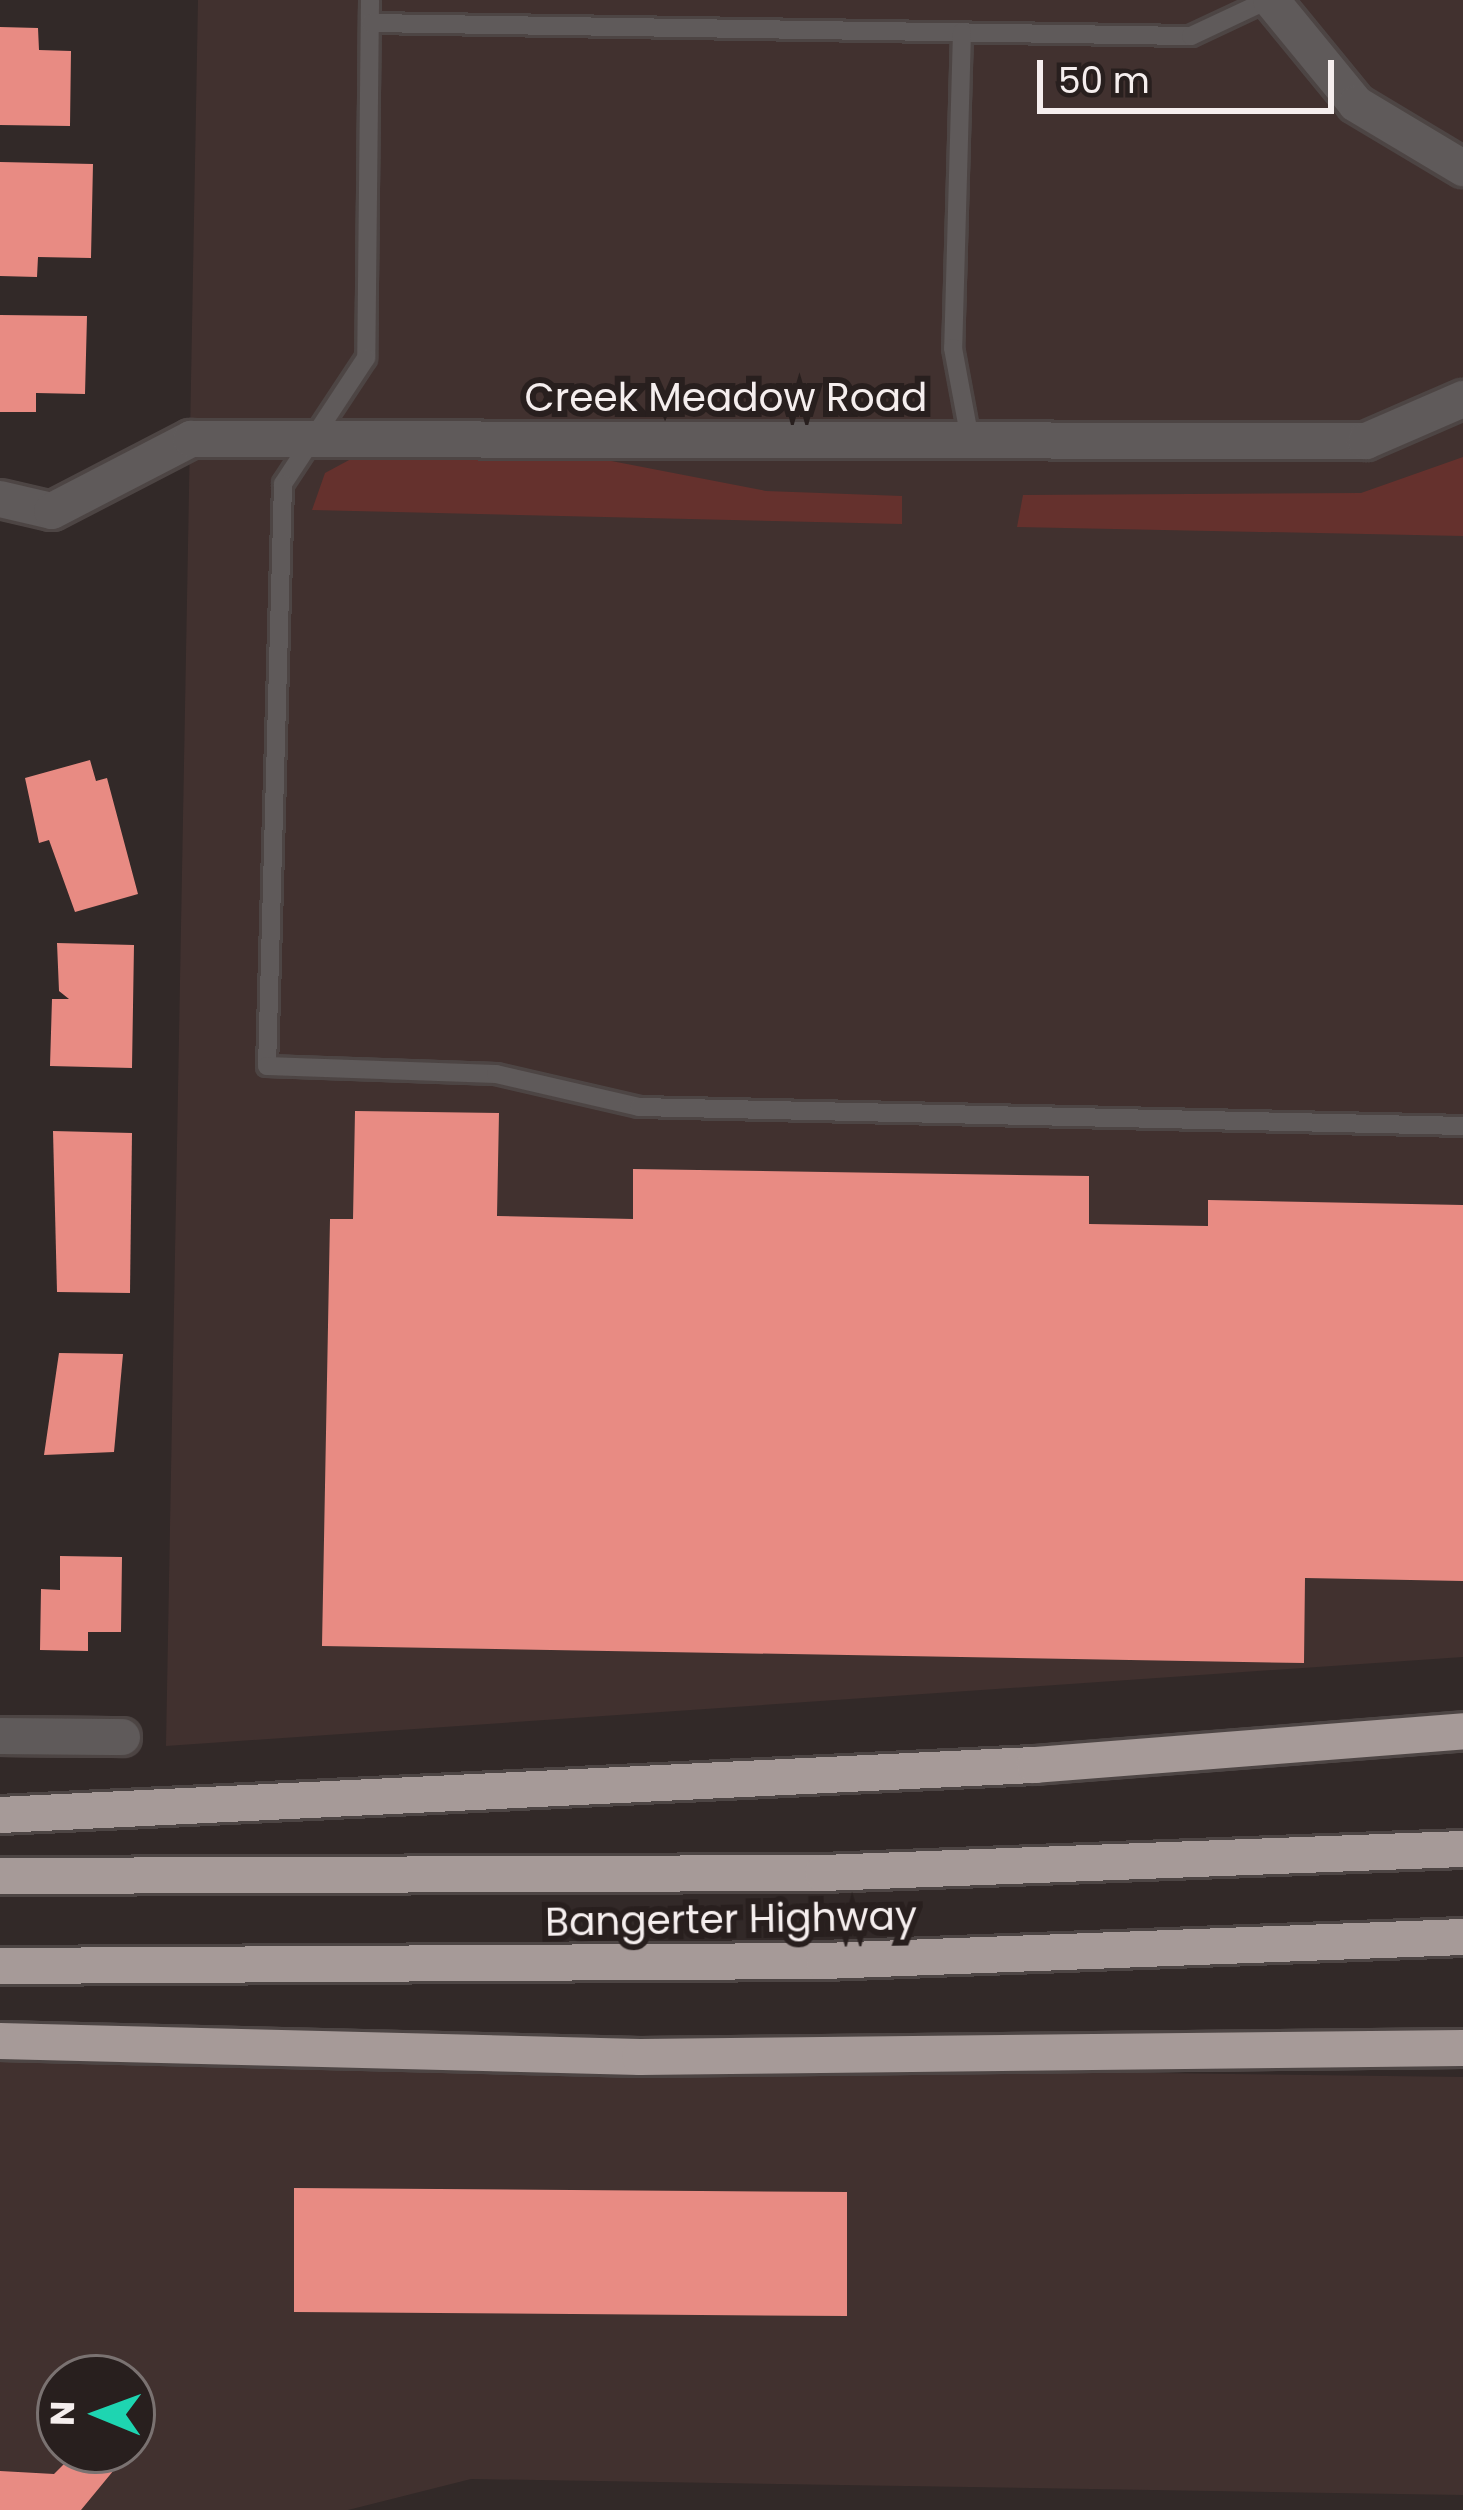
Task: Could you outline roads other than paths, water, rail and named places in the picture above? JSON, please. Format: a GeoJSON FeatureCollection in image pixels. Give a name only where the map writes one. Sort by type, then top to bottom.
{"type":"FeatureCollection","features":[{"type":"Feature","properties":{"kind":"highway"},"geometry":{"type":"LineString","coordinates":[[0,1815],[1035,1765],[1463,1731]]}},
{"type":"Feature","properties":{"kind":"highway","name":"Bangerter Highway"},"geometry":{"type":"LineString","coordinates":[[0,1876],[823,1873],[1463,1849]]}},
{"type":"Feature","properties":{"kind":"highway","name":"Bangerter Highway"},"geometry":{"type":"LineString","coordinates":[[0,1966],[824,1961],[1463,1937]]}},
{"type":"Feature","properties":{"kind":"highway"},"geometry":{"type":"LineString","coordinates":[[0,2041],[640,2056],[1463,2048]]}},
{"type":"Feature","properties":{"kind":"street"},"geometry":{"type":"LineString","coordinates":[[1269,0],[1356,104],[1463,168]]}},
{"type":"Feature","properties":{"kind":"street","name":"Creek Meadow Road"},"geometry":{"type":"LineString","coordinates":[[0,499],[52,511],[190,439],[1366,441],[1463,399]]}},
{"type":"Feature","properties":{"kind":"street"},"geometry":{"type":"LineString","coordinates":[[0,1736],[122,1738]]}},
{"type":"Feature","properties":{"kind":"lane"},"geometry":{"type":"LineString","coordinates":[[370,0],[366,358],[318,439],[283,484],[266,1066],[496,1074],[638,1107],[1463,1126]]}},
{"type":"Feature","properties":{"kind":"lane"},"geometry":{"type":"LineString","coordinates":[[370,23],[1191,36],[1269,0]]}},
{"type":"Feature","properties":{"kind":"lane"},"geometry":{"type":"LineString","coordinates":[[962,32],[953,347],[970,440]]}}]}
